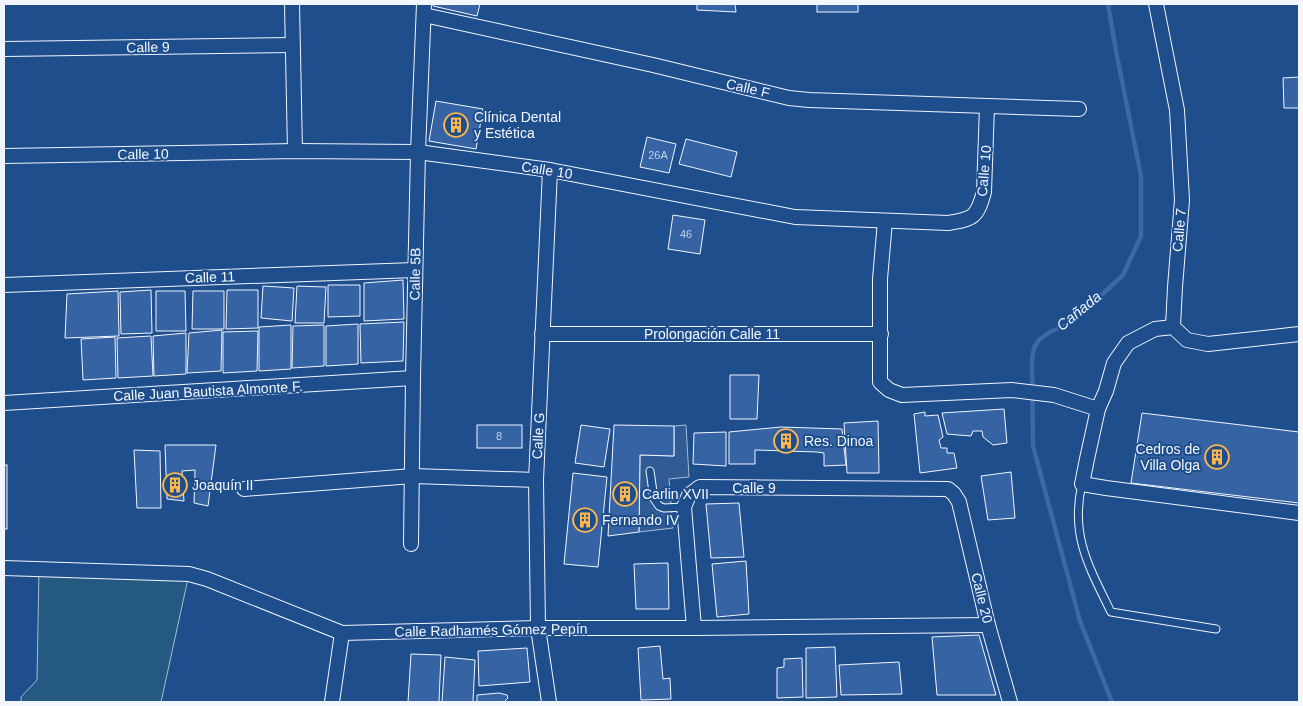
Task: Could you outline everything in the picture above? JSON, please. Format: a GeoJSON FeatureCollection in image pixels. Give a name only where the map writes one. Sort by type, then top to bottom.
{"type":"FeatureCollection","features":[{"type":"Feature","properties":{"kind":"street"},"geometry":{"type":"LineString","coordinates":[[292,4],[295,151]]}},
{"type":"Feature","properties":{"kind":"street","name":"Calle 7"},"geometry":{"type":"LineString","coordinates":[[1156,4],[1178,110],[1182,200],[1174,287],[1173,327]]}},
{"type":"Feature","properties":{"kind":"street","name":"Calle F"},"geometry":{"type":"LineString","coordinates":[[424,10],[789,98],[1079,109]]}},
{"type":"Feature","properties":{"kind":"street","name":"Calle 5B"},"geometry":{"type":"LineString","coordinates":[[411,544],[415,270],[424,10]]}},
{"type":"Feature","properties":{"kind":"street","name":"Calle 9"},"geometry":{"type":"LineString","coordinates":[[4,50],[292,45]]}},
{"type":"Feature","properties":{"kind":"street","name":"Calle 10"},"geometry":{"type":"LineString","coordinates":[[4,156],[295,151],[418,152],[550,170],[795,217],[948,223],[962,221],[975,215],[980,205],[984,192],[987,106]]}},
{"type":"Feature","properties":{"kind":"street","name":"Calle G"},"geometry":{"type":"LineString","coordinates":[[549,702],[538,628],[536,480],[550,170]]}},
{"type":"Feature","properties":{"kind":"street"},"geometry":{"type":"LineString","coordinates":[[885,221],[880,279],[880,382],[889,390],[902,395],[1012,390],[1054,396],[1098,409]]}},
{"type":"Feature","properties":{"kind":"street","name":"Calle 11"},"geometry":{"type":"LineString","coordinates":[[4,285],[415,270]]}},
{"type":"Feature","properties":{"kind":"street"},"geometry":{"type":"LineString","coordinates":[[1299,334],[1208,344],[1187,340],[1173,327],[1155,329],[1128,343],[1114,363],[1106,392],[1098,409],[1082,484],[1299,514]]}},
{"type":"Feature","properties":{"kind":"street","name":"Prolongación Calle 11"},"geometry":{"type":"LineString","coordinates":[[542,334],[881,334]]}},
{"type":"Feature","properties":{"kind":"street","name":"Calle Juan Bautista Almonte F."},"geometry":{"type":"LineString","coordinates":[[4,403],[413,378]]}},
{"type":"Feature","properties":{"kind":"street"},"geometry":{"type":"LineString","coordinates":[[244,489],[413,476],[536,480]]}},
{"type":"Feature","properties":{"kind":"street","name":"Calle 9"},"geometry":{"type":"LineString","coordinates":[[684,506],[689,495],[700,487],[948,489],[954,494]]}},
{"type":"Feature","properties":{"kind":"street","name":"Calle 20"},"geometry":{"type":"LineString","coordinates":[[954,494],[959,502],[988,625],[1010,702]]}},
{"type":"Feature","properties":{"kind":"street"},"geometry":{"type":"LineString","coordinates":[[684,506],[694,628]]}},
{"type":"Feature","properties":{"kind":"street","name":"Calle Radhamés Gómez Pepín"},"geometry":{"type":"LineString","coordinates":[[4,568],[188,574],[206,579],[342,633],[538,628],[988,625]]}},
{"type":"Feature","properties":{"kind":"street"},"geometry":{"type":"LineString","coordinates":[[332,702],[342,633]]}},
{"type":"Feature","properties":{"kind":"lane"},"geometry":{"type":"LineString","coordinates":[[650,471],[654,499],[659,506],[664,508],[684,506]]}},
{"type":"Feature","properties":{"kind":"lane"},"geometry":{"type":"LineString","coordinates":[[1082,484],[1079,498],[1080,535],[1087,562],[1110,612],[1216,629]]}},
{"type":"Feature","properties":{"kind":"shaded area"},"geometry":{"type":"Polygon","coordinates":[[[686,425],[689,477],[669,479],[673,528],[639,532],[640,455],[674,456],[674,426],[686,425]]]}},
{"type":"Feature","properties":{"kind":"shaded area"},"geometry":{"type":"Polygon","coordinates":[[[39,569],[189,574],[161,702],[21,702],[21,697],[37,680],[39,569]]]}},
{"type":"Feature","properties":{"kind":"building"},"geometry":{"type":"Polygon","coordinates":[[[433,4],[480,4],[477,16],[433,6],[433,4]]]}},
{"type":"Feature","properties":{"kind":"building"},"geometry":{"type":"Polygon","coordinates":[[[697,4],[735,4],[736,12],[697,10],[697,4]]]}},
{"type":"Feature","properties":{"kind":"building"},"geometry":{"type":"Polygon","coordinates":[[[817,4],[858,4],[858,12],[817,12],[817,4]]]}},
{"type":"Feature","properties":{"kind":"building"},"geometry":{"type":"Polygon","coordinates":[[[1299,77],[1299,108],[1284,108],[1283,78],[1299,77]]]}},
{"type":"Feature","properties":{"kind":"building","name":"Clínica Dental y Estética"},"geometry":{"type":"Polygon","coordinates":[[[436,101],[483,109],[476,149],[429,141],[436,101]]]}},
{"type":"Feature","properties":{"kind":"building"},"geometry":{"type":"Polygon","coordinates":[[[647,137],[676,144],[669,173],[640,167],[647,137]]]}},
{"type":"Feature","properties":{"kind":"building"},"geometry":{"type":"Polygon","coordinates":[[[686,139],[737,152],[731,177],[679,164],[686,139]]]}},
{"type":"Feature","properties":{"kind":"building"},"geometry":{"type":"Polygon","coordinates":[[[673,215],[705,220],[700,254],[668,249],[673,215]]]}},
{"type":"Feature","properties":{"kind":"building"},"geometry":{"type":"Polygon","coordinates":[[[403,280],[404,319],[364,321],[364,283],[403,280]]]}},
{"type":"Feature","properties":{"kind":"building"},"geometry":{"type":"Polygon","coordinates":[[[328,285],[360,285],[360,316],[328,317],[328,285]]]}},
{"type":"Feature","properties":{"kind":"building"},"geometry":{"type":"Polygon","coordinates":[[[263,286],[294,288],[292,321],[261,318],[263,286]]]}},
{"type":"Feature","properties":{"kind":"building"},"geometry":{"type":"Polygon","coordinates":[[[297,286],[326,287],[324,323],[295,323],[297,286]]]}},
{"type":"Feature","properties":{"kind":"building"},"geometry":{"type":"Polygon","coordinates":[[[151,290],[152,333],[121,334],[120,292],[151,290]]]}},
{"type":"Feature","properties":{"kind":"building"},"geometry":{"type":"Polygon","coordinates":[[[227,290],[258,290],[258,328],[226,329],[227,290]]]}},
{"type":"Feature","properties":{"kind":"building"},"geometry":{"type":"Polygon","coordinates":[[[118,291],[119,336],[65,338],[67,294],[118,291]]]}},
{"type":"Feature","properties":{"kind":"building"},"geometry":{"type":"Polygon","coordinates":[[[156,291],[185,291],[186,331],[156,331],[156,291]]]}},
{"type":"Feature","properties":{"kind":"building"},"geometry":{"type":"Polygon","coordinates":[[[193,291],[224,291],[224,329],[192,329],[193,291]]]}},
{"type":"Feature","properties":{"kind":"building"},"geometry":{"type":"Polygon","coordinates":[[[404,322],[403,361],[361,363],[360,324],[404,322]]]}},
{"type":"Feature","properties":{"kind":"building"},"geometry":{"type":"Polygon","coordinates":[[[358,324],[358,364],[326,366],[326,326],[358,324]]]}},
{"type":"Feature","properties":{"kind":"building"},"geometry":{"type":"Polygon","coordinates":[[[291,325],[291,369],[259,371],[259,327],[291,325]]]}},
{"type":"Feature","properties":{"kind":"building"},"geometry":{"type":"Polygon","coordinates":[[[324,325],[324,366],[292,368],[293,326],[324,325]]]}},
{"type":"Feature","properties":{"kind":"building"},"geometry":{"type":"Polygon","coordinates":[[[222,330],[221,371],[187,373],[189,333],[222,330]]]}},
{"type":"Feature","properties":{"kind":"building"},"geometry":{"type":"Polygon","coordinates":[[[258,331],[257,371],[223,373],[223,332],[258,331]]]}},
{"type":"Feature","properties":{"kind":"building"},"geometry":{"type":"Polygon","coordinates":[[[186,333],[186,374],[154,376],[153,336],[186,333]]]}},
{"type":"Feature","properties":{"kind":"building"},"geometry":{"type":"Polygon","coordinates":[[[151,336],[153,376],[118,378],[117,338],[151,336]]]}},
{"type":"Feature","properties":{"kind":"building"},"geometry":{"type":"Polygon","coordinates":[[[115,337],[116,378],[83,380],[81,339],[115,337]]]}},
{"type":"Feature","properties":{"kind":"building"},"geometry":{"type":"Polygon","coordinates":[[[730,375],[759,375],[757,419],[730,419],[730,375]]]}},
{"type":"Feature","properties":{"kind":"building"},"geometry":{"type":"Polygon","coordinates":[[[1004,409],[1007,443],[993,445],[983,437],[982,431],[973,431],[971,436],[947,434],[942,413],[1004,409]]]}},
{"type":"Feature","properties":{"kind":"building"},"geometry":{"type":"Polygon","coordinates":[[[925,412],[925,416],[938,415],[943,437],[939,440],[941,448],[947,448],[947,453],[954,453],[957,468],[920,473],[914,414],[925,412]]]}},
{"type":"Feature","properties":{"kind":"building","name":"Cedros de Villa Olga"},"geometry":{"type":"Polygon","coordinates":[[[1142,413],[1299,432],[1299,503],[1131,483],[1142,413]]]}},
{"type":"Feature","properties":{"kind":"building"},"geometry":{"type":"Polygon","coordinates":[[[878,421],[879,473],[847,473],[844,423],[878,421]]]}},
{"type":"Feature","properties":{"kind":"building"},"geometry":{"type":"Polygon","coordinates":[[[477,425],[522,425],[522,448],[477,448],[477,425]]]}},
{"type":"Feature","properties":{"kind":"building"},"geometry":{"type":"Polygon","coordinates":[[[581,425],[610,429],[604,467],[575,463],[581,425]]]}},
{"type":"Feature","properties":{"kind":"building","name":"Carlin XVII"},"geometry":{"type":"Polygon","coordinates":[[[614,425],[674,426],[674,456],[640,455],[639,532],[608,536],[614,425]]]}},
{"type":"Feature","properties":{"kind":"building","name":"Res. Dinoa"},"geometry":{"type":"Polygon","coordinates":[[[781,427],[842,429],[846,465],[824,466],[824,453],[755,450],[755,464],[729,464],[729,432],[781,427]]]}},
{"type":"Feature","properties":{"kind":"building"},"geometry":{"type":"Polygon","coordinates":[[[726,432],[726,466],[693,464],[694,433],[726,432]]]}},
{"type":"Feature","properties":{"kind":"building","name":"Joaquín II"},"geometry":{"type":"Polygon","coordinates":[[[165,445],[216,445],[208,506],[194,503],[195,470],[182,471],[184,501],[167,499],[165,445]]]}},
{"type":"Feature","properties":{"kind":"building"},"geometry":{"type":"Polygon","coordinates":[[[134,450],[160,451],[161,508],[137,508],[134,450]]]}},
{"type":"Feature","properties":{"kind":"building"},"geometry":{"type":"Polygon","coordinates":[[[4,465],[7,465],[7,529],[4,529],[4,465]]]}},
{"type":"Feature","properties":{"kind":"building"},"geometry":{"type":"Polygon","coordinates":[[[1011,472],[1015,518],[988,520],[981,476],[1011,472]]]}},
{"type":"Feature","properties":{"kind":"building","name":"Fernando IV"},"geometry":{"type":"Polygon","coordinates":[[[573,473],[607,477],[598,567],[564,564],[573,473]]]}},
{"type":"Feature","properties":{"kind":"building"},"geometry":{"type":"Polygon","coordinates":[[[739,503],[744,557],[711,558],[706,504],[739,503]]]}},
{"type":"Feature","properties":{"kind":"building"},"geometry":{"type":"Polygon","coordinates":[[[746,561],[749,614],[717,617],[712,564],[746,561]]]}},
{"type":"Feature","properties":{"kind":"building"},"geometry":{"type":"Polygon","coordinates":[[[668,563],[669,609],[636,609],[634,564],[668,563]]]}},
{"type":"Feature","properties":{"kind":"building"},"geometry":{"type":"Polygon","coordinates":[[[979,635],[996,695],[937,695],[932,637],[979,635]]]}},
{"type":"Feature","properties":{"kind":"building"},"geometry":{"type":"Polygon","coordinates":[[[660,646],[663,679],[670,678],[671,699],[641,700],[638,648],[660,646]]]}},
{"type":"Feature","properties":{"kind":"building"},"geometry":{"type":"Polygon","coordinates":[[[835,647],[837,697],[806,698],[806,648],[835,647]]]}},
{"type":"Feature","properties":{"kind":"building"},"geometry":{"type":"Polygon","coordinates":[[[527,648],[530,682],[479,686],[478,651],[527,648]]]}},
{"type":"Feature","properties":{"kind":"building"},"geometry":{"type":"Polygon","coordinates":[[[411,654],[441,655],[439,702],[408,702],[411,654]]]}},
{"type":"Feature","properties":{"kind":"building"},"geometry":{"type":"Polygon","coordinates":[[[445,657],[475,660],[473,702],[442,702],[445,657]]]}},
{"type":"Feature","properties":{"kind":"building"},"geometry":{"type":"Polygon","coordinates":[[[802,658],[803,697],[777,698],[777,668],[784,667],[784,659],[802,658]]]}},
{"type":"Feature","properties":{"kind":"building"},"geometry":{"type":"Polygon","coordinates":[[[899,662],[902,694],[841,695],[839,665],[899,662]]]}},
{"type":"Feature","properties":{"kind":"building"},"geometry":{"type":"Polygon","coordinates":[[[499,693],[507,695],[508,698],[504,702],[477,702],[477,695],[499,693]]]}},
{"type":"Feature","properties":{"kind":"waterway","name":"Cañada"},"geometry":{"type":"LineString","coordinates":[[1108,4],[1141,176],[1141,236],[1123,275],[1066,325],[1050,332],[1039,340],[1034,348],[1032,360],[1033,446],[1080,621],[1112,702]]}},
{"type":"Feature","properties":{"kind":"place","name":"Clínica Dental y Estética"},"geometry":{"type":"Point","coordinates":[456,125]}},
{"type":"Feature","properties":{"kind":"place","name":"Res. Dinoa"},"geometry":{"type":"Point","coordinates":[786,441]}},
{"type":"Feature","properties":{"kind":"place","name":"Cedros de Villa Olga"},"geometry":{"type":"Point","coordinates":[1217,457]}},
{"type":"Feature","properties":{"kind":"place","name":"Joaquín II"},"geometry":{"type":"Point","coordinates":[175,485]}},
{"type":"Feature","properties":{"kind":"place","name":"Carlin XVII"},"geometry":{"type":"Point","coordinates":[625,494]}},
{"type":"Feature","properties":{"kind":"place","name":"Fernando IV"},"geometry":{"type":"Point","coordinates":[585,520]}}]}
